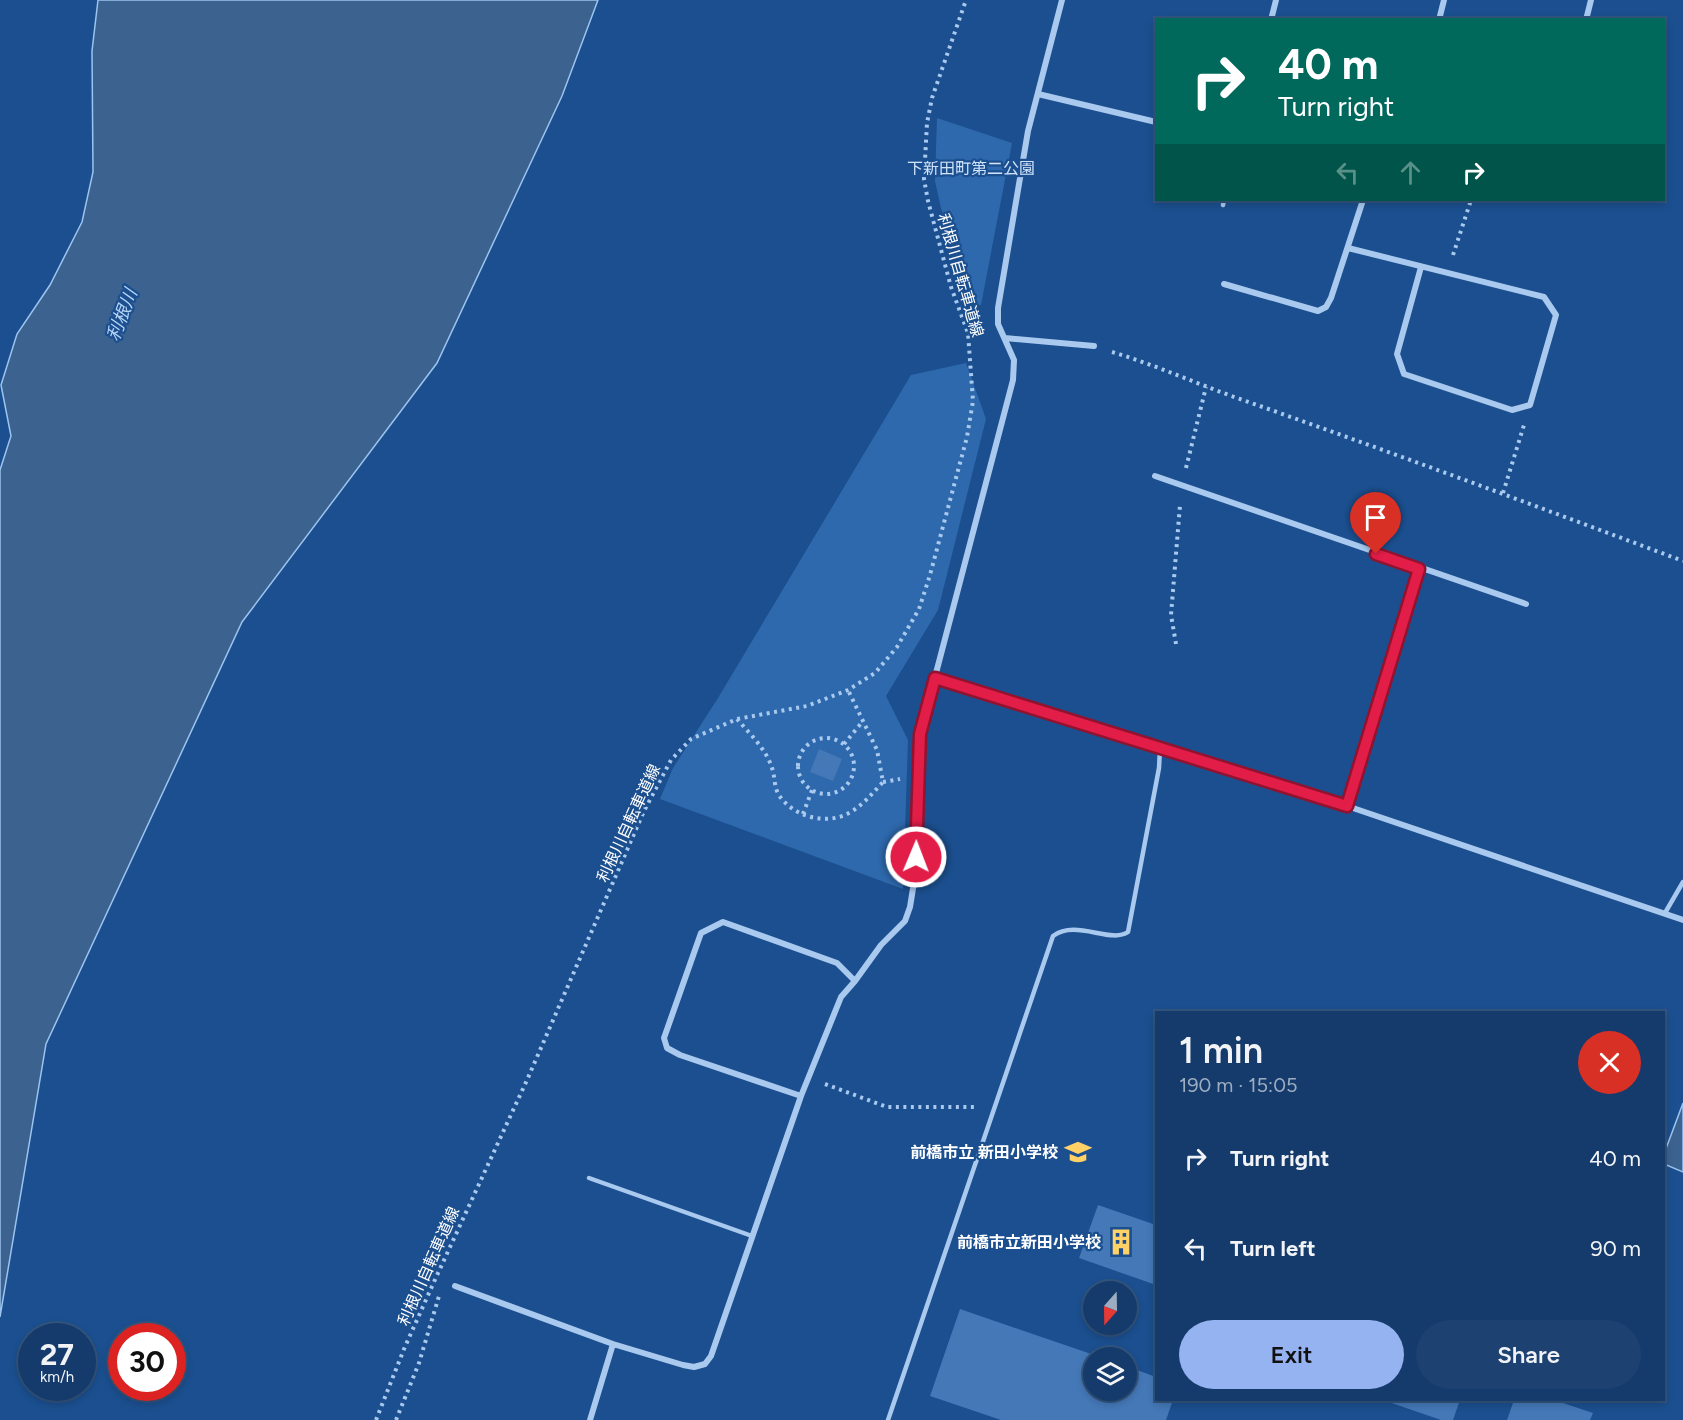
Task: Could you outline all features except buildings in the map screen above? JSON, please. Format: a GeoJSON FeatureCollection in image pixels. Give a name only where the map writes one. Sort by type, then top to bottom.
{"type":"FeatureCollection","features":[{"type":"Feature","properties":{"kind":"street"},"geometry":{"type":"LineString","coordinates":[[455,1286],[613,1344],[683,1365],[694,1367],[705,1364],[711,1356],[801,1096],[841,997],[881,945],[905,921],[914,894],[920,734],[1010,395],[1014,360],[998,324],[998,308],[1028,131],[1062,0]]}},
{"type":"Feature","properties":{"kind":"street"},"geometry":{"type":"LineString","coordinates":[[1272,18],[1276,0]]}},
{"type":"Feature","properties":{"kind":"street"},"geometry":{"type":"LineString","coordinates":[[1440,18],[1444,0]]}},
{"type":"Feature","properties":{"kind":"street"},"geometry":{"type":"LineString","coordinates":[[1586,18],[1591,0]]}},
{"type":"Feature","properties":{"kind":"street"},"geometry":{"type":"LineString","coordinates":[[1038,94],[1155,122]]}},
{"type":"Feature","properties":{"kind":"street"},"geometry":{"type":"LineString","coordinates":[[1224,284],[1317,311],[1326,307],[1332,298],[1363,201]]}},
{"type":"Feature","properties":{"kind":"street"},"geometry":{"type":"LineString","coordinates":[[1348,249],[1448,273],[1544,297],[1556,315],[1530,405],[1512,410],[1404,374],[1397,354],[1422,267]]}},
{"type":"Feature","properties":{"kind":"street"},"geometry":{"type":"LineString","coordinates":[[1005,338],[1094,346]]}},
{"type":"Feature","properties":{"kind":"street"},"geometry":{"type":"LineString","coordinates":[[1155,476],[1419,569],[1526,604]]}},
{"type":"Feature","properties":{"kind":"street"},"geometry":{"type":"LineString","coordinates":[[1347,806],[1419,569]]}},
{"type":"Feature","properties":{"kind":"street"},"geometry":{"type":"LineString","coordinates":[[935,678],[1347,806],[1683,920]]}},
{"type":"Feature","properties":{"kind":"street"},"geometry":{"type":"LineString","coordinates":[[801,1096],[680,1055],[667,1048],[664,1038],[701,933],[723,922],[837,963],[855,981]]}},
{"type":"Feature","properties":{"kind":"street"},"geometry":{"type":"LineString","coordinates":[[590,1420],[613,1344]]}},
{"type":"Feature","properties":{"kind":"lane"},"geometry":{"type":"LineString","coordinates":[[888,1420],[1053,936],[1066,929],[1119,935],[1128,932],[1159,768],[1160,749]]}},
{"type":"Feature","properties":{"kind":"lane"},"geometry":{"type":"LineString","coordinates":[[1665,913],[1683,882]]}},
{"type":"Feature","properties":{"kind":"lane"},"geometry":{"type":"LineString","coordinates":[[589,1178],[752,1236]]}},
{"type":"Feature","properties":{"kind":"path","name":"利根川自転車道線"},"geometry":{"type":"LineString","coordinates":[[376,1420],[428,1295],[527,1080],[658,783],[671,760],[691,739],[737,719],[807,706],[848,690],[874,673],[897,647],[919,609],[930,575],[974,401],[968,333],[951,287],[924,179],[926,132],[932,98],[966,0]]}},
{"type":"Feature","properties":{"kind":"path"},"geometry":{"type":"LineString","coordinates":[[1448,273],[1471,201]]}},
{"type":"Feature","properties":{"kind":"path"},"geometry":{"type":"LineString","coordinates":[[1094,346],[1142,361],[1206,387],[1395,453],[1683,561]]}},
{"type":"Feature","properties":{"kind":"path"},"geometry":{"type":"LineString","coordinates":[[1176,644],[1171,615],[1182,486],[1206,387]]}},
{"type":"Feature","properties":{"kind":"path"},"geometry":{"type":"LineString","coordinates":[[1503,493],[1530,405]]}},
{"type":"Feature","properties":{"kind":"path"},"geometry":{"type":"LineString","coordinates":[[737,719],[764,750],[773,769],[778,794],[794,811],[818,819],[846,815],[864,803],[883,782],[877,750],[848,690]]}},
{"type":"Feature","properties":{"kind":"path"},"geometry":{"type":"LineString","coordinates":[[843,744],[863,721]]}},
{"type":"Feature","properties":{"kind":"path"},"geometry":{"type":"LineString","coordinates":[[817,739],[836,740],[843,744],[850,751],[853,760],[851,777],[846,785],[830,794],[821,794],[805,785],[798,768],[802,750],[817,739]]}},
{"type":"Feature","properties":{"kind":"path"},"geometry":{"type":"LineString","coordinates":[[803,814],[812,790]]}},
{"type":"Feature","properties":{"kind":"path"},"geometry":{"type":"LineString","coordinates":[[808,1078],[887,1107],[994,1107]]}},
{"type":"Feature","properties":{"kind":"path"},"geometry":{"type":"LineString","coordinates":[[396,1420],[419,1363],[440,1293],[455,1286]]}},
{"type":"Feature","properties":{"kind":"green space","name":"下新田町第二公園"},"geometry":{"type":"Polygon","coordinates":[[[937,118],[1012,143],[981,305],[971,305],[941,208],[935,181],[937,118]]]}},
{"type":"Feature","properties":{"kind":"green space"},"geometry":{"type":"Polygon","coordinates":[[[966,363],[986,419],[938,610],[886,696],[908,740],[903,889],[660,799],[673,768],[718,698],[911,375],[966,363]]]}},
{"type":"Feature","properties":{"kind":"water","name":"利根川"},"geometry":{"type":"Polygon","coordinates":[[[98,0],[598,0],[562,96],[437,363],[242,622],[46,1044],[0,1317],[0,470],[11,436],[1,385],[17,334],[50,285],[82,222],[93,172],[92,51],[98,0]]]}},
{"type":"Feature","properties":{"kind":"water"},"geometry":{"type":"Polygon","coordinates":[[[1683,1103],[1683,1172],[1665,1164],[1665,1151],[1683,1103]]]}},
{"type":"Feature","properties":{"kind":"place","name":"前橋市立 新田小学校"},"geometry":{"type":"Point","coordinates":[1078,1152]}},
{"type":"Feature","properties":{"kind":"place","name":"前橋市立新田小学校"},"geometry":{"type":"Point","coordinates":[1121,1242]}},
{"type":"Feature","properties":{"kind":"route"},"geometry":{"type":"LineString","coordinates":[[916,857],[920,734],[935,678],[1347,806],[1419,569],[1376,554]]}}]}
